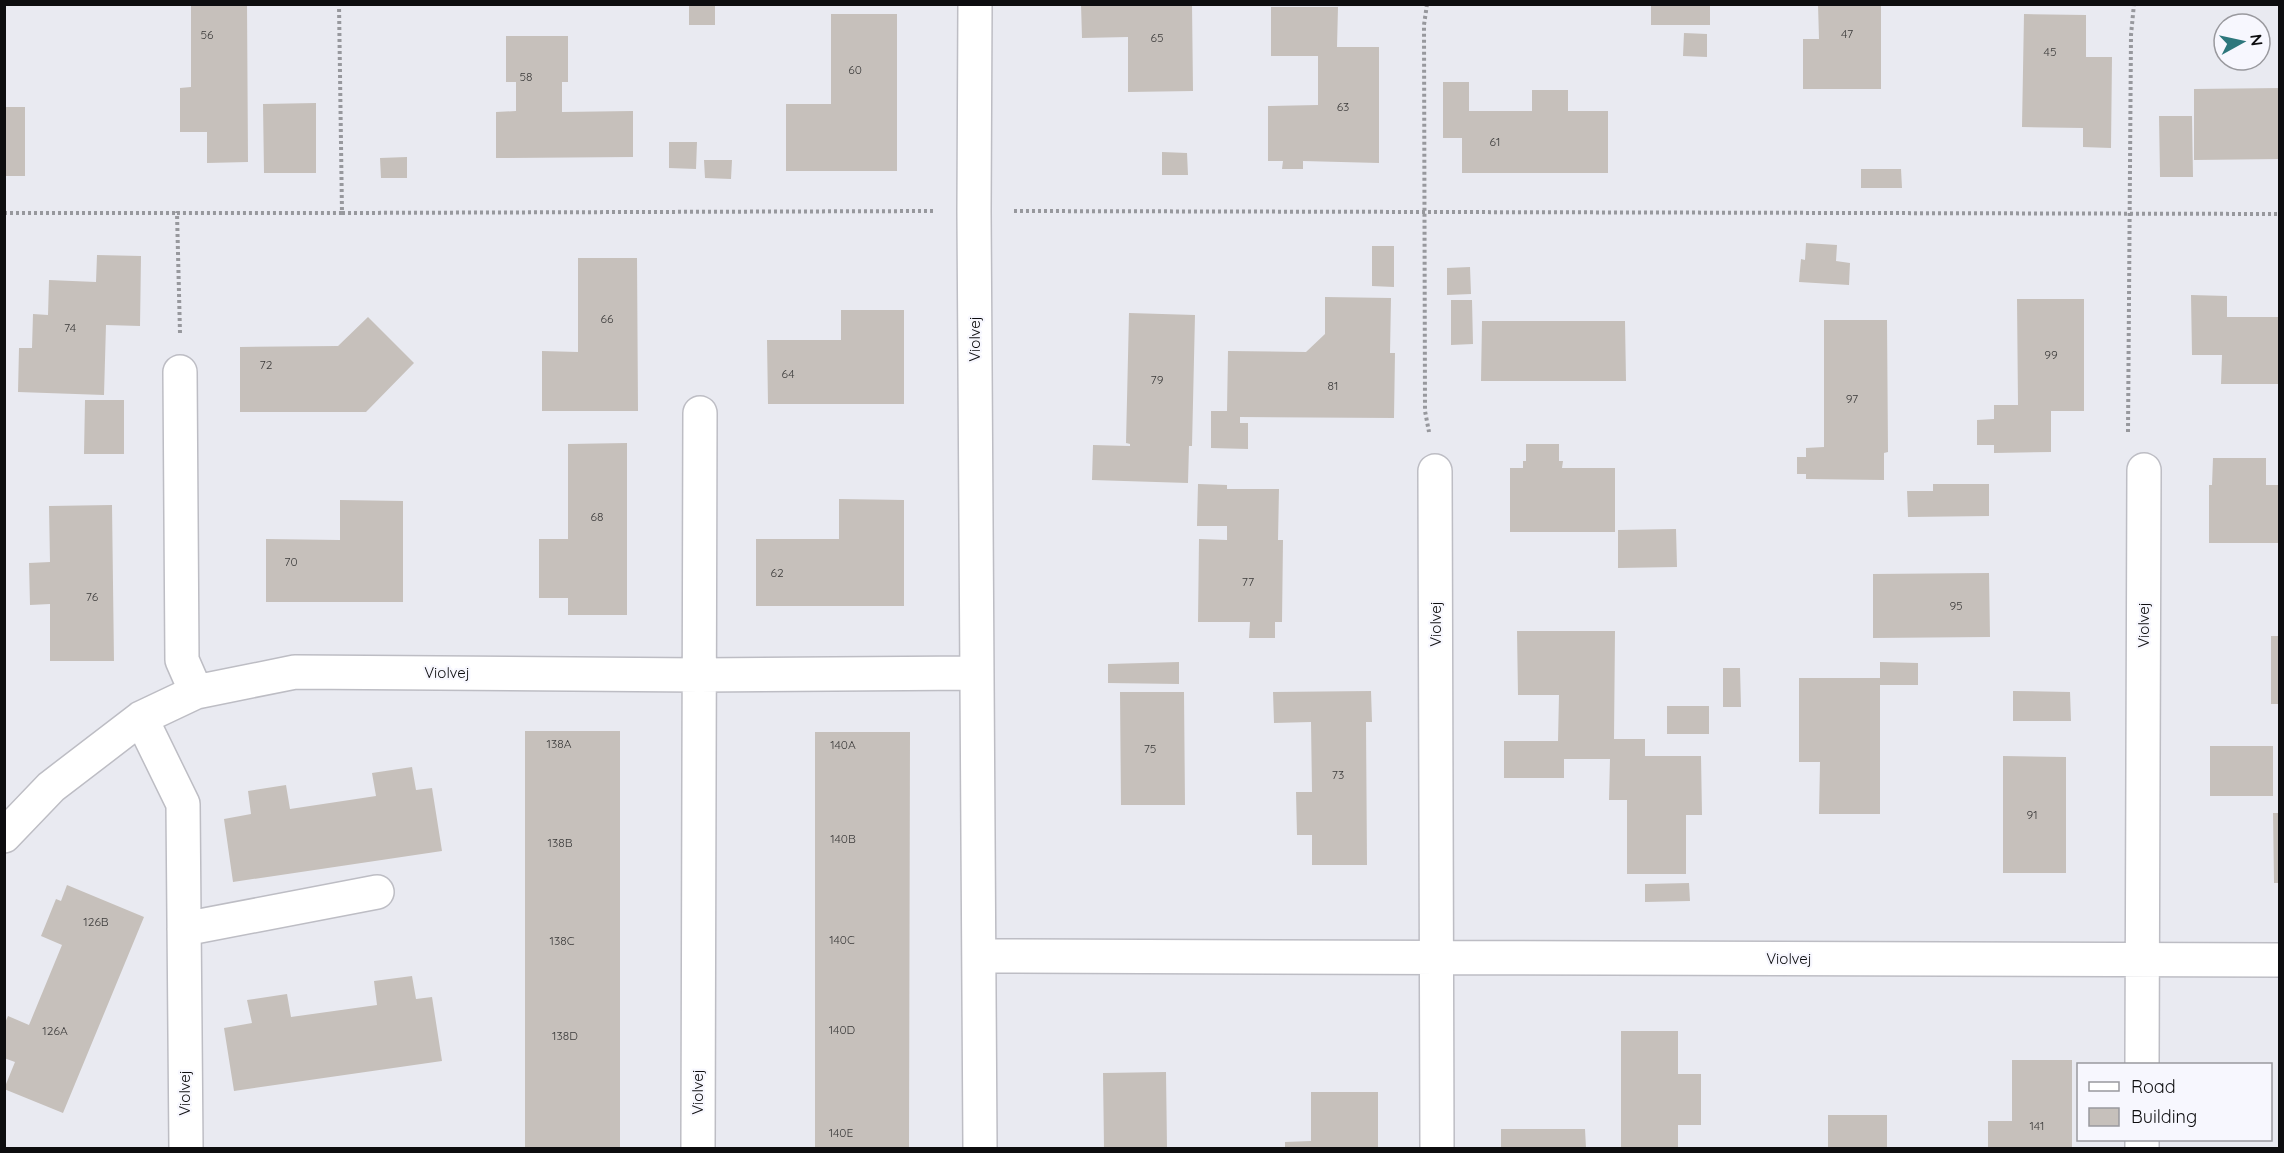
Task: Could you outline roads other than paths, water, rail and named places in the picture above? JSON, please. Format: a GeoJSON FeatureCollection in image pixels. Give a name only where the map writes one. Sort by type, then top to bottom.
{"type":"FeatureCollection","features":[{"type":"Feature","properties":{"kind":"street","name":"Violvej"},"geometry":{"type":"LineString","coordinates":[[975,4],[974,211],[980,1149]]}},
{"type":"Feature","properties":{"kind":"street"},"geometry":{"type":"LineString","coordinates":[[180,372],[182,660],[196,692]]}},
{"type":"Feature","properties":{"kind":"street","name":"Violvej"},"geometry":{"type":"LineString","coordinates":[[698,1149],[700,413]]}},
{"type":"Feature","properties":{"kind":"street","name":"Violvej"},"geometry":{"type":"LineString","coordinates":[[2142,1063],[2144,470]]}},
{"type":"Feature","properties":{"kind":"street","name":"Violvej"},"geometry":{"type":"LineString","coordinates":[[1435,471],[1437,1149]]}},
{"type":"Feature","properties":{"kind":"street","name":"Violvej"},"geometry":{"type":"LineString","coordinates":[[4,836],[51,787],[141,718],[196,692],[296,672],[700,675],[977,673]]}},
{"type":"Feature","properties":{"kind":"street","name":"Violvej"},"geometry":{"type":"LineString","coordinates":[[141,718],[183,804],[186,1149]]}},
{"type":"Feature","properties":{"kind":"street"},"geometry":{"type":"LineString","coordinates":[[184,929],[377,892]]}},
{"type":"Feature","properties":{"kind":"street","name":"Violvej"},"geometry":{"type":"LineString","coordinates":[[980,956],[2280,960]]}}]}
